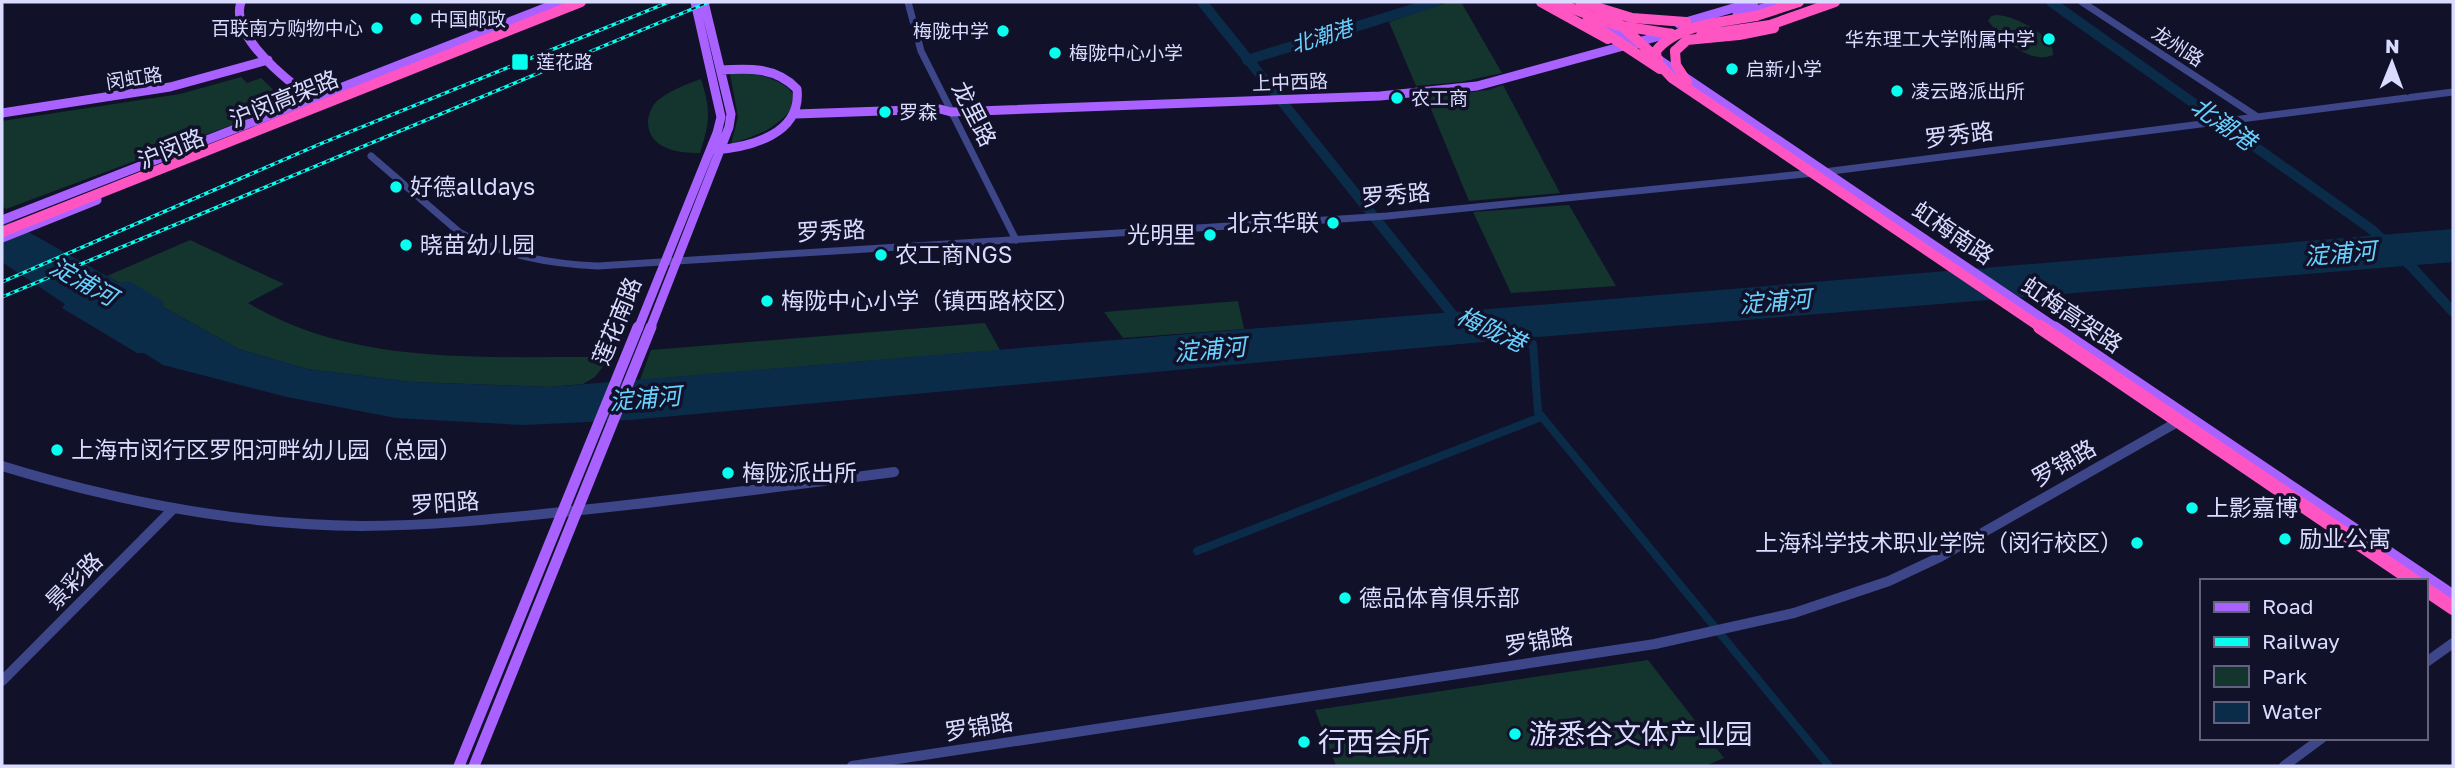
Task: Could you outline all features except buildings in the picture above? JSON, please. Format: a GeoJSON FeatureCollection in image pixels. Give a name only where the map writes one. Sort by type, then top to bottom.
{"type":"FeatureCollection","features":[{"type":"Feature","properties":{"kind":"highway","name":"沪闵高架路"},"geometry":{"type":"LineString","coordinates":[[2,226],[570,2]]}},
{"type":"Feature","properties":{"kind":"highway","name":"沪闵高架路"},"geometry":{"type":"LineString","coordinates":[[2,232],[581,2]]}},
{"type":"Feature","properties":{"kind":"highway"},"geometry":{"type":"LineString","coordinates":[[1541,2],[1587,29],[1626,43]]}},
{"type":"Feature","properties":{"kind":"highway"},"geometry":{"type":"LineString","coordinates":[[1560,2],[1693,89]]}},
{"type":"Feature","properties":{"kind":"highway"},"geometry":{"type":"LineString","coordinates":[[1560,2],[1616,25],[1670,34],[1729,33],[1794,18]]}},
{"type":"Feature","properties":{"kind":"highway"},"geometry":{"type":"LineString","coordinates":[[1560,2],[1615,20],[1682,30],[1746,24],[1783,15],[1816,2]]}},
{"type":"Feature","properties":{"kind":"highway"},"geometry":{"type":"LineString","coordinates":[[1578,2],[1593,16]]}},
{"type":"Feature","properties":{"kind":"highway"},"geometry":{"type":"LineString","coordinates":[[1578,2],[1638,19],[1686,22]]}},
{"type":"Feature","properties":{"kind":"highway"},"geometry":{"type":"LineString","coordinates":[[1590,2],[1693,89]]}},
{"type":"Feature","properties":{"kind":"highway"},"geometry":{"type":"LineString","coordinates":[[1669,75],[1657,63],[1654,53],[1658,44],[1666,38],[1799,2]]}},
{"type":"Feature","properties":{"kind":"highway"},"geometry":{"type":"LineString","coordinates":[[1693,89],[1676,65],[1675,51],[1681,43],[1775,28],[1835,2]]}},
{"type":"Feature","properties":{"kind":"highway","name":"虹梅高架路"},"geometry":{"type":"LineString","coordinates":[[1693,89],[2411,579]]}},
{"type":"Feature","properties":{"kind":"highway","name":"虹梅高架路"},"geometry":{"type":"LineString","coordinates":[[1693,89],[2420,579]]}},
{"type":"Feature","properties":{"kind":"highway","name":"虹梅高架路"},"geometry":{"type":"LineString","coordinates":[[2427,584],[2453,601]]}},
{"type":"Feature","properties":{"kind":"highway"},"geometry":{"type":"LineString","coordinates":[[2427,590],[2453,608]]}},
{"type":"Feature","properties":{"kind":"main road"},"geometry":{"type":"LineString","coordinates":[[241,2],[238,20],[243,32],[268,60],[311,99],[327,107]]}},
{"type":"Feature","properties":{"kind":"main road","name":"沪闵路"},"geometry":{"type":"LineString","coordinates":[[2,220],[311,99],[328,89],[560,2]]}},
{"type":"Feature","properties":{"kind":"main road","name":"沪闵路"},"geometry":{"type":"LineString","coordinates":[[2,238],[588,2]]}},
{"type":"Feature","properties":{"kind":"main road","name":"莲花南路"},"geometry":{"type":"LineString","coordinates":[[695,2],[721,117],[715,150]]}},
{"type":"Feature","properties":{"kind":"main road","name":"莲花南路"},"geometry":{"type":"LineString","coordinates":[[474,766],[572,511],[597,426],[731,114],[704,2]]}},
{"type":"Feature","properties":{"kind":"main road","name":"虹梅南路"},"geometry":{"type":"LineString","coordinates":[[1560,2],[1824,172],[2453,596]]}},
{"type":"Feature","properties":{"kind":"main road","name":"虹梅南路"},"geometry":{"type":"LineString","coordinates":[[1560,2],[1593,16],[1626,43],[1808,173],[2402,579]]}},
{"type":"Feature","properties":{"kind":"main road"},"geometry":{"type":"LineString","coordinates":[[1626,43],[1754,2]]}},
{"type":"Feature","properties":{"kind":"main road"},"geometry":{"type":"LineString","coordinates":[[1626,43],[1786,2]]}},
{"type":"Feature","properties":{"kind":"main road","name":"上中西路"},"geometry":{"type":"LineString","coordinates":[[796,114],[1380,96],[1478,86],[1626,43]]}},
{"type":"Feature","properties":{"kind":"main road","name":"闵虹路"},"geometry":{"type":"LineString","coordinates":[[2,113],[168,89],[221,77],[268,60]]}},
{"type":"Feature","properties":{"kind":"main road"},"geometry":{"type":"LineString","coordinates":[[715,150],[762,140],[778,131],[796,114],[799,96],[797,89],[783,76],[752,69],[721,70]]}},
{"type":"Feature","properties":{"kind":"main road","name":"莲花南路"},"geometry":{"type":"LineString","coordinates":[[459,766],[612,426],[670,261]]}},
{"type":"Feature","properties":{"kind":"main road"},"geometry":{"type":"LineString","coordinates":[[2427,595],[2453,614]]}},
{"type":"Feature","properties":{"kind":"street","name":"龙里路"},"geometry":{"type":"LineString","coordinates":[[908,2],[919,46],[946,109],[1016,240]]}},
{"type":"Feature","properties":{"kind":"street","name":"龙州路"},"geometry":{"type":"LineString","coordinates":[[2082,2],[2253,114]]}},
{"type":"Feature","properties":{"kind":"street"},"geometry":{"type":"LineString","coordinates":[[501,25],[509,33]]}},
{"type":"Feature","properties":{"kind":"street","name":"罗秀路"},"geometry":{"type":"LineString","coordinates":[[371,156],[459,232],[494,249],[537,261],[579,266],[1387,216],[1824,172],[2226,121],[2253,114],[2453,92]]}},
{"type":"Feature","properties":{"kind":"street","name":"罗锦路"},"geometry":{"type":"LineString","coordinates":[[852,766],[1704,635],[1733,628],[1834,601],[1913,570],[1957,548],[2188,415]]}},
{"type":"Feature","properties":{"kind":"street","name":"罗阳路"},"geometry":{"type":"LineString","coordinates":[[2,466],[83,489],[174,508],[280,523],[349,526],[448,523],[572,511],[894,472]]}},
{"type":"Feature","properties":{"kind":"street","name":"景彩路"},"geometry":{"type":"LineString","coordinates":[[2,681],[174,508]]}},
{"type":"Feature","properties":{"kind":"street"},"geometry":{"type":"LineString","coordinates":[[2427,662],[2453,643]]}},
{"type":"Feature","properties":{"kind":"street"},"geometry":{"type":"LineString","coordinates":[[2284,766],[2319,740]]}},
{"type":"Feature","properties":{"kind":"green space"},"geometry":{"type":"Polygon","coordinates":[[[1449,2],[1461,2],[1502,73],[1461,82],[1416,86],[1389,22],[1449,2]]]}},
{"type":"Feature","properties":{"kind":"green space"},"geometry":{"type":"Polygon","coordinates":[[[1991,16],[2013,19],[2041,34],[2052,48],[2053,55],[2035,56],[2017,48],[1988,21],[1991,16]]]}},
{"type":"Feature","properties":{"kind":"green space"},"geometry":{"type":"Polygon","coordinates":[[[737,70],[780,83],[789,89],[794,97],[793,106],[784,117],[767,130],[731,144],[738,117],[730,74],[737,70]]]}},
{"type":"Feature","properties":{"kind":"green space"},"geometry":{"type":"Polygon","coordinates":[[[241,77],[247,83],[261,78],[288,104],[6,209],[2,206],[2,121],[180,94],[241,77]]]}},
{"type":"Feature","properties":{"kind":"green space"},"geometry":{"type":"Polygon","coordinates":[[[701,79],[708,116],[700,153],[673,150],[658,143],[649,129],[648,120],[652,107],[667,94],[701,79]]]}},
{"type":"Feature","properties":{"kind":"green space"},"geometry":{"type":"Polygon","coordinates":[[[1503,85],[1560,193],[1469,201],[1426,97],[1488,90],[1503,85]]]}},
{"type":"Feature","properties":{"kind":"green space"},"geometry":{"type":"Polygon","coordinates":[[[1569,205],[1616,286],[1511,293],[1473,212],[1569,205]]]}},
{"type":"Feature","properties":{"kind":"green space"},"geometry":{"type":"Polygon","coordinates":[[[190,240],[284,284],[248,303],[289,324],[332,338],[421,354],[604,357],[604,365],[595,377],[583,384],[550,387],[411,382],[307,369],[239,349],[107,276],[190,240]]]}},
{"type":"Feature","properties":{"kind":"green space"},"geometry":{"type":"Polygon","coordinates":[[[1238,301],[1244,329],[1123,338],[1104,312],[1238,301]]]}},
{"type":"Feature","properties":{"kind":"green space"},"geometry":{"type":"Polygon","coordinates":[[[985,323],[1000,350],[640,380],[651,350],[985,323]]]}},
{"type":"Feature","properties":{"kind":"green space","name":"游悉谷文体产业园"},"geometry":{"type":"Polygon","coordinates":[[[1648,660],[1724,758],[1705,766],[1336,766],[1315,710],[1648,660]]]}},
{"type":"Feature","properties":{"kind":"water","name":"淀浦河"},"geometry":{"type":"Polygon","coordinates":[[[2,217],[119,283],[129,281],[164,302],[163,307],[239,349],[307,369],[411,382],[550,387],[2453,229],[2453,262],[1538,337],[630,420],[524,425],[396,418],[287,397],[163,365],[144,353],[137,353],[62,308],[65,304],[2,262],[2,217]]]}},
{"type":"Feature","properties":{"kind":"waterway","name":"梅陇港"},"geometry":{"type":"LineString","coordinates":[[1202,2],[1248,60]]}},
{"type":"Feature","properties":{"kind":"waterway","name":"北潮港"},"geometry":{"type":"LineString","coordinates":[[1248,60],[1436,2]]}},
{"type":"Feature","properties":{"kind":"waterway","name":"北潮港"},"geometry":{"type":"LineString","coordinates":[[2051,2],[2371,229],[2411,266],[2453,312]]}},
{"type":"Feature","properties":{"kind":"waterway","name":"梅陇港"},"geometry":{"type":"LineString","coordinates":[[1248,60],[1452,314]]}},
{"type":"Feature","properties":{"kind":"waterway","name":"梅陇港"},"geometry":{"type":"LineString","coordinates":[[1512,337],[1533,344],[1538,412],[1829,766]]}},
{"type":"Feature","properties":{"kind":"waterway"},"geometry":{"type":"LineString","coordinates":[[1197,551],[1541,417]]}},
{"type":"Feature","properties":{"kind":"railway"},"geometry":{"type":"LineString","coordinates":[[2,282],[320,144],[669,2]]}},
{"type":"Feature","properties":{"kind":"railway"},"geometry":{"type":"LineString","coordinates":[[2,297],[709,2]]}},
{"type":"Feature","properties":{"kind":"place","name":"中国邮政"},"geometry":{"type":"Point","coordinates":[416,19]}},
{"type":"Feature","properties":{"kind":"place","name":"百联南方购物中心"},"geometry":{"type":"Point","coordinates":[377,28]}},
{"type":"Feature","properties":{"kind":"place","name":"梅陇中学"},"geometry":{"type":"Point","coordinates":[1003,31]}},
{"type":"Feature","properties":{"kind":"place","name":"华东理工大学附属中学"},"geometry":{"type":"Point","coordinates":[2049,39]}},
{"type":"Feature","properties":{"kind":"place","name":"梅陇中心小学"},"geometry":{"type":"Point","coordinates":[1055,53]}},
{"type":"Feature","properties":{"kind":"place","name":"莲花路"},"geometry":{"type":"Point","coordinates":[520,62]}},
{"type":"Feature","properties":{"kind":"place","name":"启新小学"},"geometry":{"type":"Point","coordinates":[1732,69]}},
{"type":"Feature","properties":{"kind":"place","name":"凌云路派出所"},"geometry":{"type":"Point","coordinates":[1897,91]}},
{"type":"Feature","properties":{"kind":"place","name":"农工商"},"geometry":{"type":"Point","coordinates":[1397,98]}},
{"type":"Feature","properties":{"kind":"place","name":"罗森"},"geometry":{"type":"Point","coordinates":[885,112]}},
{"type":"Feature","properties":{"kind":"place","name":"好德alldays"},"geometry":{"type":"Point","coordinates":[396,187]}},
{"type":"Feature","properties":{"kind":"place","name":"北京华联"},"geometry":{"type":"Point","coordinates":[1333,223]}},
{"type":"Feature","properties":{"kind":"place","name":"光明里"},"geometry":{"type":"Point","coordinates":[1210,235]}},
{"type":"Feature","properties":{"kind":"place","name":"晓苗幼儿园"},"geometry":{"type":"Point","coordinates":[406,245]}},
{"type":"Feature","properties":{"kind":"place","name":"农工商NGS"},"geometry":{"type":"Point","coordinates":[881,255]}},
{"type":"Feature","properties":{"kind":"place","name":"梅陇中心小学（镇西路校区）"},"geometry":{"type":"Point","coordinates":[767,301]}},
{"type":"Feature","properties":{"kind":"place","name":"上海市闵行区罗阳河畔幼儿园（总园）"},"geometry":{"type":"Point","coordinates":[57,450]}},
{"type":"Feature","properties":{"kind":"place","name":"梅陇派出所"},"geometry":{"type":"Point","coordinates":[728,473]}},
{"type":"Feature","properties":{"kind":"place","name":"上影嘉博"},"geometry":{"type":"Point","coordinates":[2192,508]}},
{"type":"Feature","properties":{"kind":"place","name":"励业公寓"},"geometry":{"type":"Point","coordinates":[2285,539]}},
{"type":"Feature","properties":{"kind":"place","name":"上海科学技术职业学院（闵行校区）"},"geometry":{"type":"Point","coordinates":[2137,543]}},
{"type":"Feature","properties":{"kind":"place","name":"德品体育俱乐部"},"geometry":{"type":"Point","coordinates":[1345,598]}},
{"type":"Feature","properties":{"kind":"place","name":"游悉谷文体产业园"},"geometry":{"type":"Point","coordinates":[1515,734]}},
{"type":"Feature","properties":{"kind":"place","name":"行西会所"},"geometry":{"type":"Point","coordinates":[1304,742]}}]}
